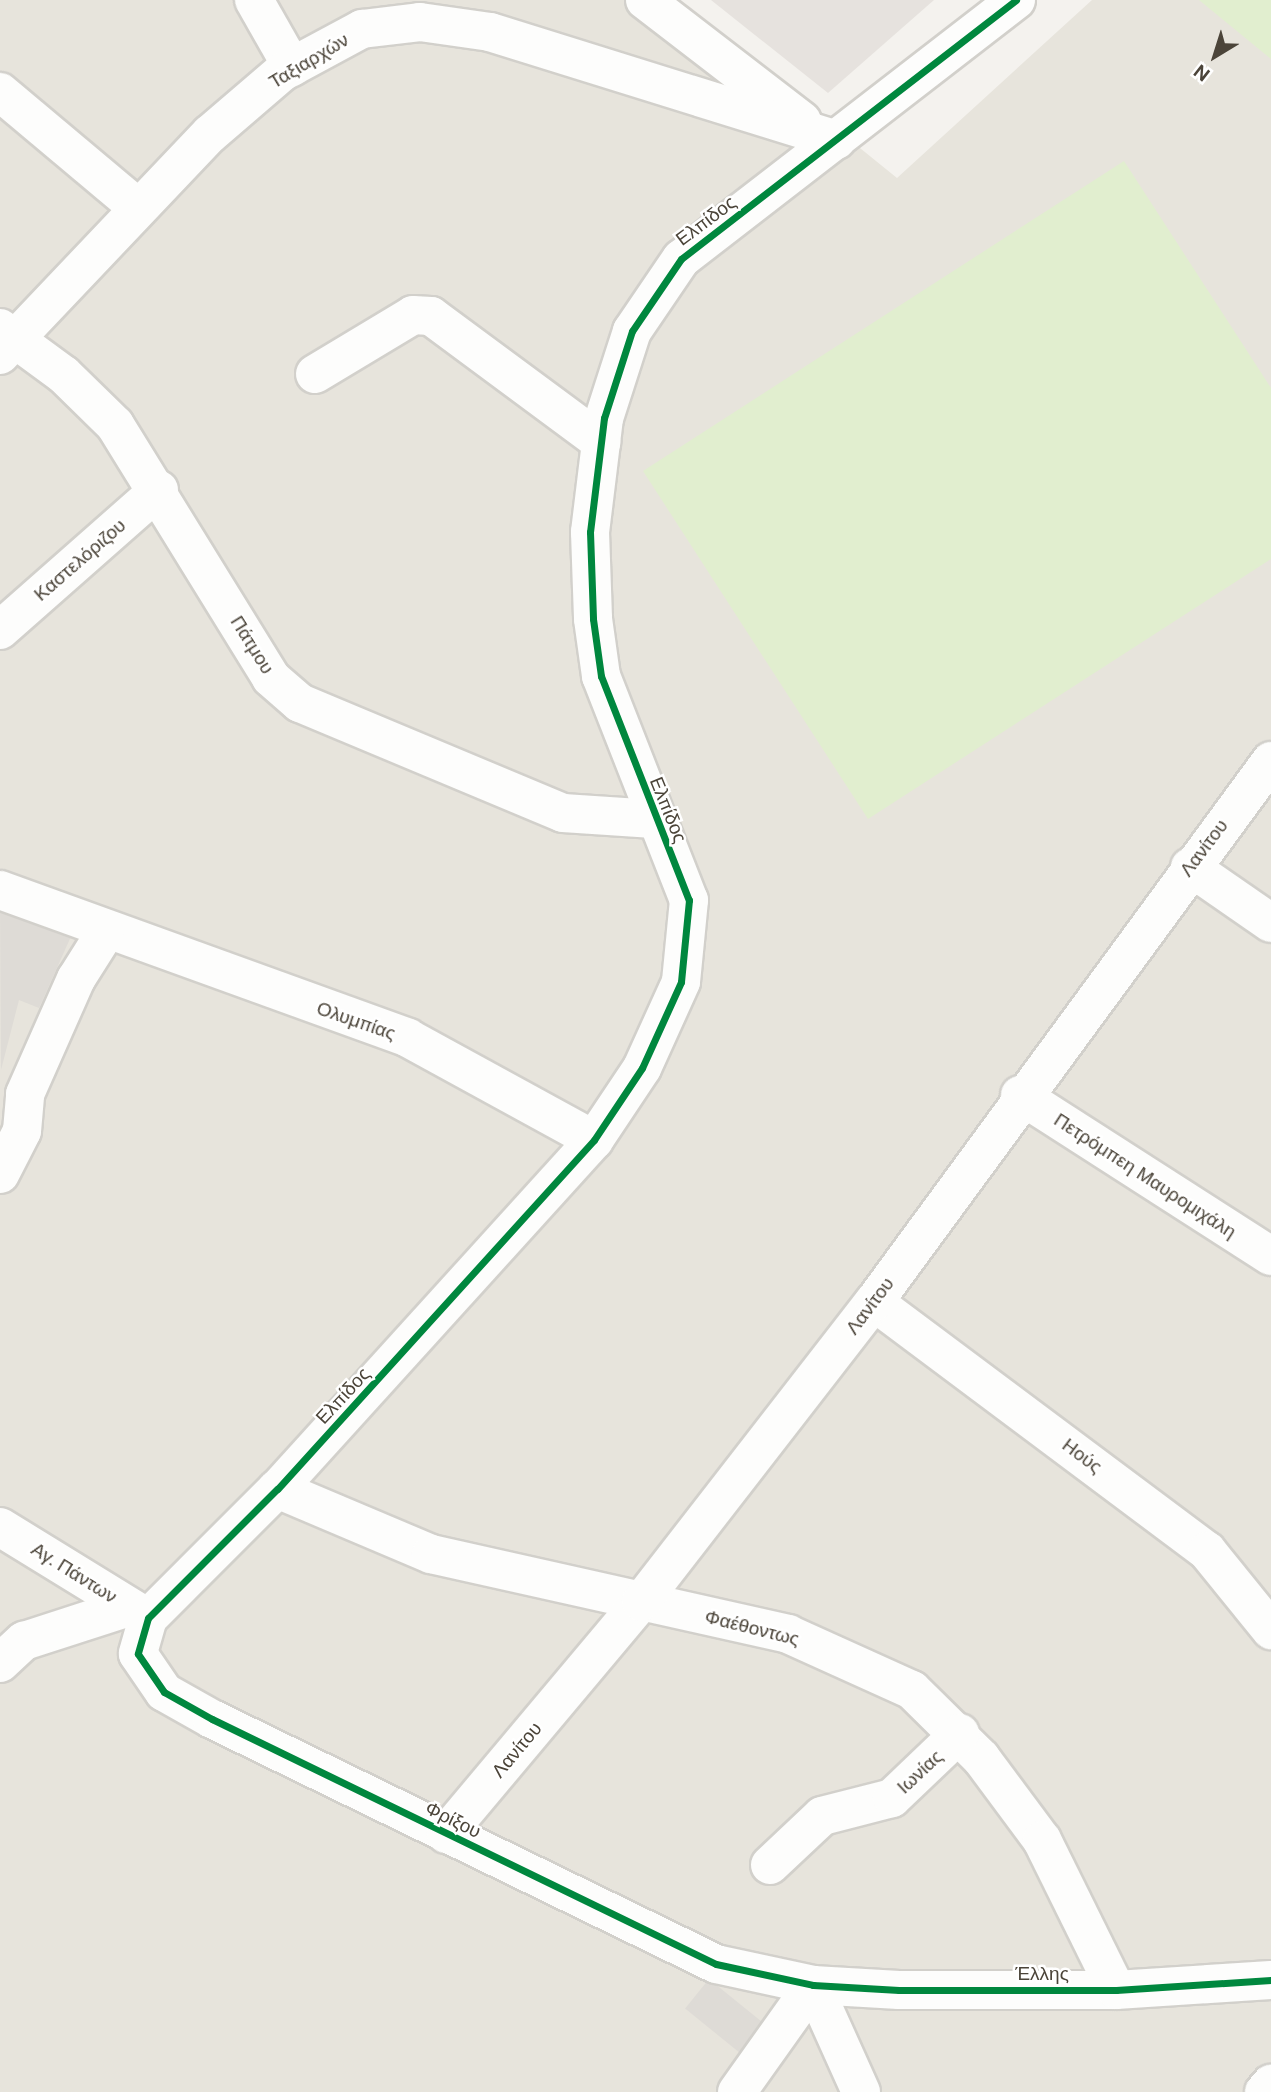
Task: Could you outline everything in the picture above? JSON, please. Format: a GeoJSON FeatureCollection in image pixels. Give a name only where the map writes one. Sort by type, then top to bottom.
{"type":"FeatureCollection","features":[{"type":"Feature","properties":{"kind":"street"},"geometry":{"type":"LineString","coordinates":[[254,0],[292,67]]}},
{"type":"Feature","properties":{"kind":"street"},"geometry":{"type":"LineString","coordinates":[[645,0],[829,138]]}},
{"type":"Feature","properties":{"kind":"street","name":"Ελπίδος"},"geometry":{"type":"LineString","coordinates":[[138,1613],[277,1489],[594,1140],[642,1068],[681,982],[689,900],[654,820],[601,676],[593,619],[590,532],[601,442],[632,331],[681,259],[829,138],[1016,0]]}},
{"type":"Feature","properties":{"kind":"street","name":"Ταξιαρχών"},"geometry":{"type":"LineString","coordinates":[[6,342],[136,206],[292,67],[362,29],[420,22],[490,32],[829,138]]}},
{"type":"Feature","properties":{"kind":"street"},"geometry":{"type":"LineString","coordinates":[[0,92],[136,206]]}},
{"type":"Feature","properties":{"kind":"street"},"geometry":{"type":"LineString","coordinates":[[314,374],[413,315],[431,316],[601,442]]}},
{"type":"Feature","properties":{"kind":"street","name":"Πάτμου"},"geometry":{"type":"LineString","coordinates":[[6,342],[115,425],[159,490],[271,678],[300,703],[563,813],[654,820]]}},
{"type":"Feature","properties":{"kind":"street","name":"Καστελόριζου"},"geometry":{"type":"LineString","coordinates":[[0,630],[159,490]]}},
{"type":"Feature","properties":{"kind":"street","name":"Λανίτου"},"geometry":{"type":"LineString","coordinates":[[446,1834],[641,1602],[874,1303],[1020,1095],[1271,761]]}},
{"type":"Feature","properties":{"kind":"street"},"geometry":{"type":"LineString","coordinates":[[1190,867],[1271,923]]}},
{"type":"Feature","properties":{"kind":"street","name":"Ολυμπίας"},"geometry":{"type":"LineString","coordinates":[[0,890],[105,933],[408,1038],[594,1140]]}},
{"type":"Feature","properties":{"kind":"street"},"geometry":{"type":"LineString","coordinates":[[0,1174],[22,1131],[25,1094],[76,979],[105,933]]}},
{"type":"Feature","properties":{"kind":"street","name":"Πετρόμπεη Μαυρομιχάλη"},"geometry":{"type":"LineString","coordinates":[[1020,1095],[1271,1256]]}},
{"type":"Feature","properties":{"kind":"street","name":"Ηούς"},"geometry":{"type":"LineString","coordinates":[[874,1303],[1207,1551],[1271,1630]]}},
{"type":"Feature","properties":{"kind":"street","name":"Φαέθοντως"},"geometry":{"type":"LineString","coordinates":[[277,1489],[431,1554],[788,1634],[846,1657],[912,1690],[960,1733],[1042,1840],[1116,1990]]}},
{"type":"Feature","properties":{"kind":"street","name":"Αγ. Πάντων"},"geometry":{"type":"LineString","coordinates":[[0,1527],[138,1613]]}},
{"type":"Feature","properties":{"kind":"street"},"geometry":{"type":"LineString","coordinates":[[0,1663],[24,1641],[138,1613]]}},
{"type":"Feature","properties":{"kind":"street","name":"Φρίξου"},"geometry":{"type":"LineString","coordinates":[[138,1613],[138,1654],[164,1692],[446,1834],[716,1964],[813,1985]]}},
{"type":"Feature","properties":{"kind":"street","name":"Ιωνίας"},"geometry":{"type":"LineString","coordinates":[[770,1865],[822,1816],[892,1798],[960,1733]]}},
{"type":"Feature","properties":{"kind":"street","name":"Έλλης"},"geometry":{"type":"LineString","coordinates":[[813,1985],[1116,1990],[1271,1980]]}},
{"type":"Feature","properties":{"kind":"street"},"geometry":{"type":"LineString","coordinates":[[737,2092],[813,1985]]}},
{"type":"Feature","properties":{"kind":"street"},"geometry":{"type":"LineString","coordinates":[[813,1985],[861,2092]]}},
{"type":"Feature","properties":{"kind":"street"},"geometry":{"type":"LineString","coordinates":[[1264,2092],[1271,2084]]}},
{"type":"Feature","properties":{"kind":"shaded area"},"geometry":{"type":"Polygon","coordinates":[[[0,0],[677,0],[897,178],[1092,0],[1271,0],[1271,2092],[0,2092],[0,0]]]}},
{"type":"Feature","properties":{"kind":"shaded area"},"geometry":{"type":"Polygon","coordinates":[[[711,0],[934,0],[828,93],[711,0]]]}},
{"type":"Feature","properties":{"kind":"green space"},"geometry":{"type":"Polygon","coordinates":[[[1199,0],[1271,0],[1271,59],[1199,0]]]}},
{"type":"Feature","properties":{"kind":"green space"},"geometry":{"type":"Polygon","coordinates":[[[1124,161],[1271,388],[1271,559],[868,819],[643,471],[1124,161]]]}},
{"type":"Feature","properties":{"kind":"building"},"geometry":{"type":"Polygon","coordinates":[[[0,903],[73,932],[39,1008],[19,1000],[1,1070],[0,903]]]}},
{"type":"Feature","properties":{"kind":"building"},"geometry":{"type":"Polygon","coordinates":[[[709,1979],[767,2026],[743,2056],[685,2009],[709,1979]]]}},
{"type":"Feature","properties":{"kind":"cycle path"},"geometry":{"type":"LineString","coordinates":[[1016,0],[681,259],[632,331],[604,418],[590,532],[593,619],[601,676],[689,900],[681,982],[642,1068],[594,1140],[277,1489],[148,1618],[138,1654],[164,1692],[212,1719],[716,1964],[813,1985],[899,1990],[1116,1990],[1271,1980]]}}]}
